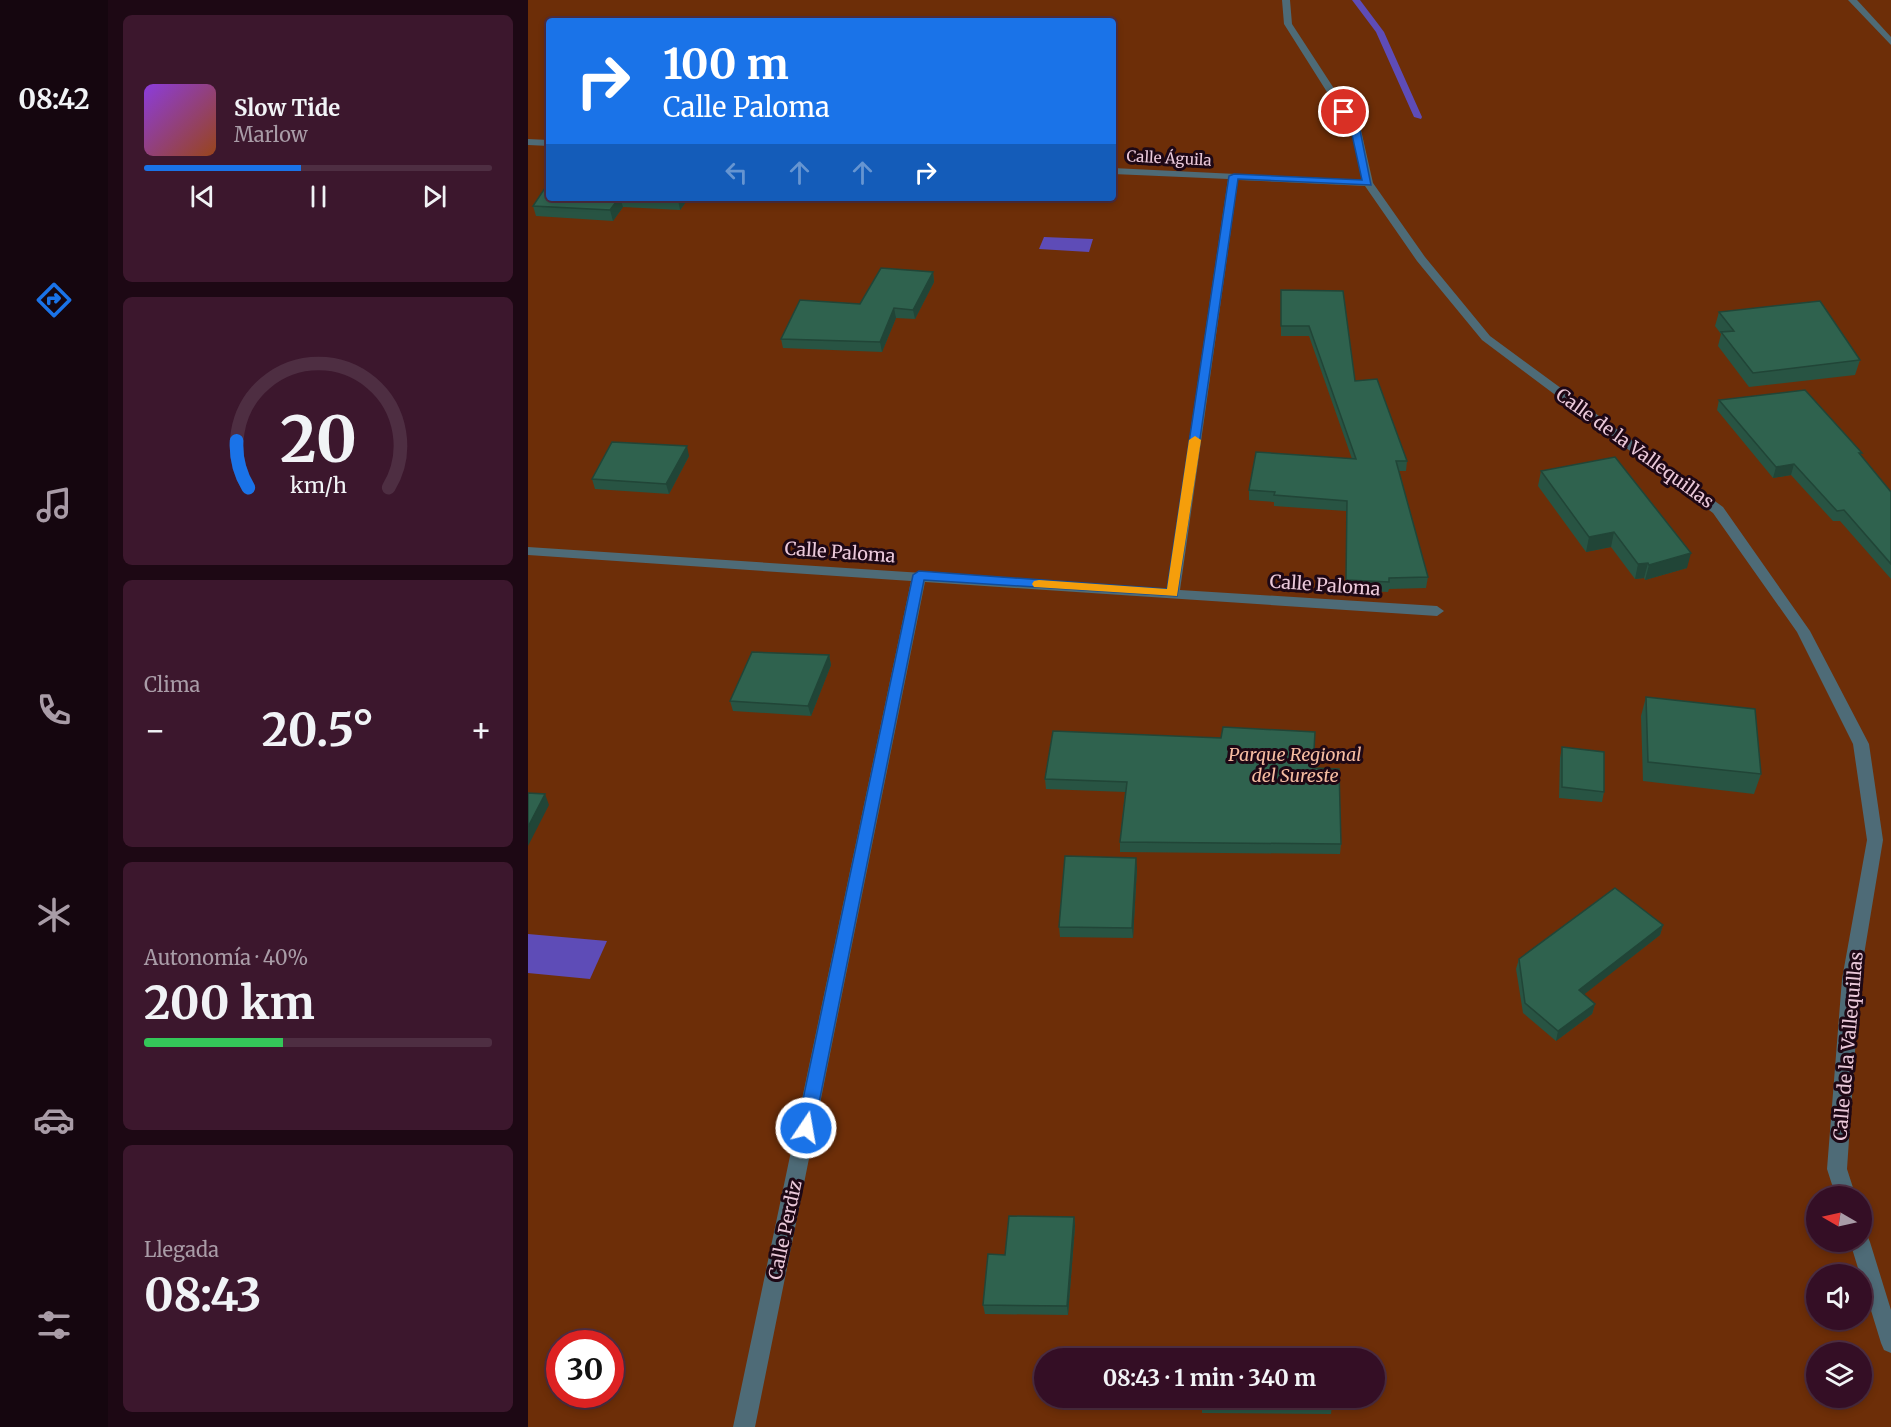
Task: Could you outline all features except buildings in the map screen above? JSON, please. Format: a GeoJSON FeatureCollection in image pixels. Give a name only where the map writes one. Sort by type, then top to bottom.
{"type":"FeatureCollection","features":[{"type":"Feature","properties":{"kind":"street","name":"Calle de la Vallequillas"},"geometry":{"type":"LineString","coordinates":[[1286,0],[1288,24],[1356,130],[1368,183],[1421,259],[1486,338],[1718,510],[1803,631],[1861,744],[1875,840],[1851,980],[1838,1169],[1843,1186]]}},
{"type":"Feature","properties":{"kind":"street"},"geometry":{"type":"LineString","coordinates":[[1852,0],[1891,42]]}},
{"type":"Feature","properties":{"kind":"street"},"geometry":{"type":"LineString","coordinates":[[528,142],[546,143]]}},
{"type":"Feature","properties":{"kind":"street","name":"Calle Águila"},"geometry":{"type":"LineString","coordinates":[[1116,171],[1368,183]]}},
{"type":"Feature","properties":{"kind":"street"},"geometry":{"type":"LineString","coordinates":[[1173,593],[1234,176]]}},
{"type":"Feature","properties":{"kind":"street","name":"Calle Paloma"},"geometry":{"type":"LineString","coordinates":[[528,551],[919,575],[1437,611]]}},
{"type":"Feature","properties":{"kind":"street","name":"Calle Perdiz"},"geometry":{"type":"LineString","coordinates":[[744,1427],[919,575]]}},
{"type":"Feature","properties":{"kind":"street"},"geometry":{"type":"LineString","coordinates":[[1863,1252],[1891,1343]]}},
{"type":"Feature","properties":{"kind":"green space","name":"Parque Regional del Sureste"},"geometry":{"type":"Polygon","coordinates":[[[528,0],[1891,0],[1891,1427],[528,1427],[528,0]]]}},
{"type":"Feature","properties":{"kind":"shaded area"},"geometry":{"type":"Polygon","coordinates":[[[1044,237],[1093,239],[1089,252],[1039,249],[1044,237]]]}},
{"type":"Feature","properties":{"kind":"shaded area"},"geometry":{"type":"Polygon","coordinates":[[[528,934],[607,941],[590,979],[528,973],[528,934]]]}},
{"type":"Feature","properties":{"kind":"waterway"},"geometry":{"type":"LineString","coordinates":[[1356,0],[1380,32],[1418,117]]}},
{"type":"Feature","properties":{"kind":"slow traffic"},"geometry":{"type":"LineString","coordinates":[[1039,584],[1173,593],[1195,440]]}},
{"type":"Feature","properties":{"kind":"route"},"geometry":{"type":"LineString","coordinates":[[806,1128],[919,575],[1173,593],[1234,176],[1368,183],[1356,130],[1344,112]]}}]}
